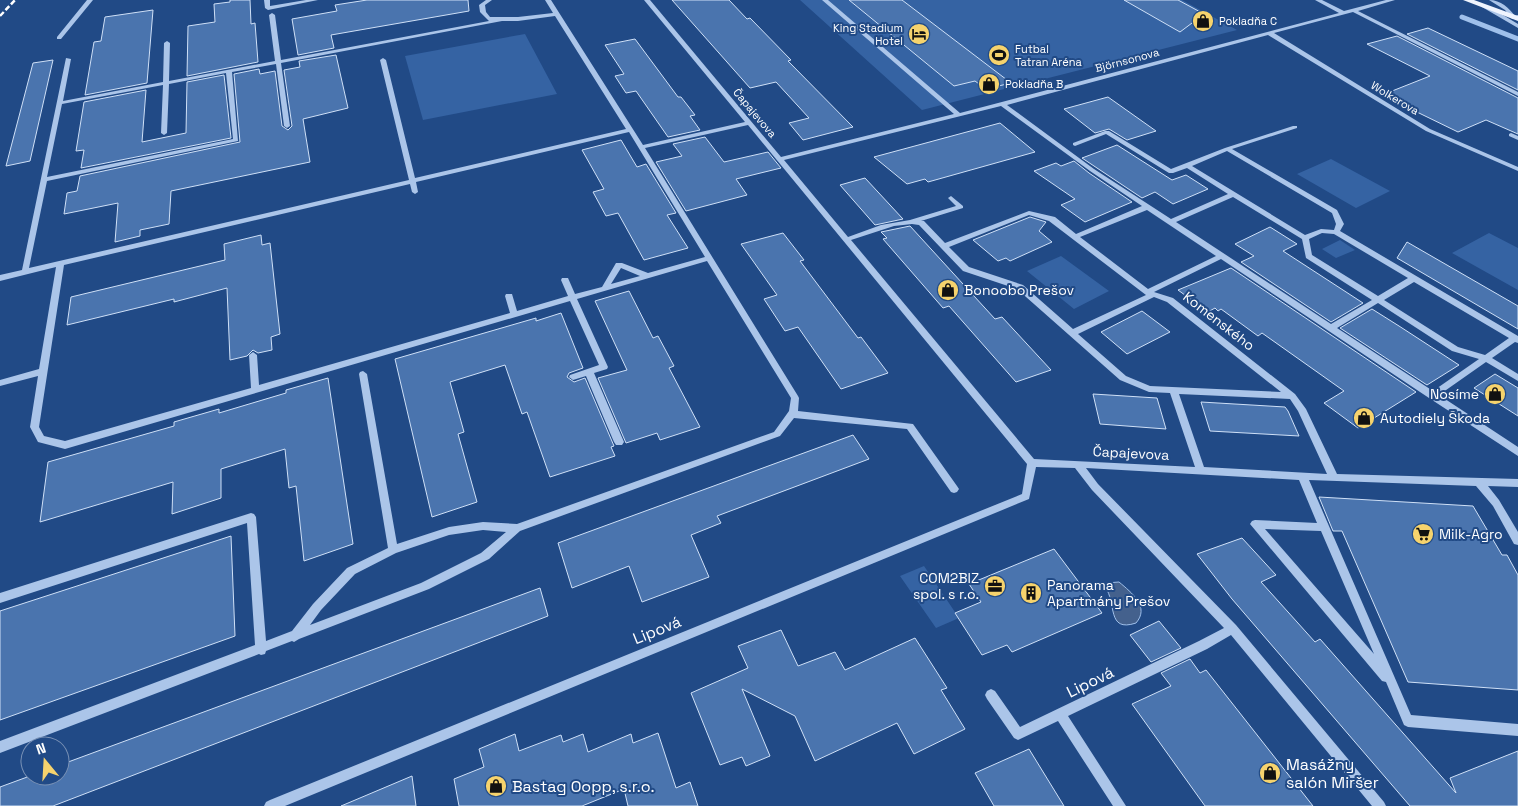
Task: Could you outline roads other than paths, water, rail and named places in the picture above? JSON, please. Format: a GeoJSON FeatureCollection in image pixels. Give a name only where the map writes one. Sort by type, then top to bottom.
{"type":"FeatureCollection","features":[{"type":"Feature","properties":{"kind":"main road"},"geometry":{"type":"LineString","coordinates":[[1466,0],[1517,18]]}},
{"type":"Feature","properties":{"kind":"street"},"geometry":{"type":"LineString","coordinates":[[59,38],[90,0]]}},
{"type":"Feature","properties":{"kind":"street"},"geometry":{"type":"LineString","coordinates":[[267,0],[268,8],[315,0]]}},
{"type":"Feature","properties":{"kind":"street"},"geometry":{"type":"LineString","coordinates":[[489,0],[482,5],[484,12],[489,19],[500,20]]}},
{"type":"Feature","properties":{"kind":"street","name":"Čapajevova"},"geometry":{"type":"LineString","coordinates":[[647,0],[1032,463],[1334,478],[1518,484]]}},
{"type":"Feature","properties":{"kind":"street"},"geometry":{"type":"LineString","coordinates":[[826,0],[959,115]]}},
{"type":"Feature","properties":{"kind":"street"},"geometry":{"type":"LineString","coordinates":[[1318,0],[1344,13]]}},
{"type":"Feature","properties":{"kind":"street","name":"Björnsonova"},"geometry":{"type":"LineString","coordinates":[[779,159],[1002,104],[1392,0]]}},
{"type":"Feature","properties":{"kind":"street"},"geometry":{"type":"LineString","coordinates":[[1492,0],[1517,18]]}},
{"type":"Feature","properties":{"kind":"street"},"geometry":{"type":"LineString","coordinates":[[1484,6],[1518,26]]}},
{"type":"Feature","properties":{"kind":"street"},"geometry":{"type":"LineString","coordinates":[[1353,10],[1518,94]]}},
{"type":"Feature","properties":{"kind":"street"},"geometry":{"type":"LineString","coordinates":[[0,747],[261,650],[425,586],[485,556],[518,528],[777,434],[791,414],[795,398],[641,147],[556,14],[500,20],[59,102]]}},
{"type":"Feature","properties":{"kind":"street"},"geometry":{"type":"LineString","coordinates":[[272,15],[287,126]]}},
{"type":"Feature","properties":{"kind":"street","name":"Wolkerova"},"geometry":{"type":"LineString","coordinates":[[1268,32],[1428,130],[1518,169]]}},
{"type":"Feature","properties":{"kind":"street"},"geometry":{"type":"LineString","coordinates":[[164,132],[166,42]]}},
{"type":"Feature","properties":{"kind":"street"},"geometry":{"type":"LineString","coordinates":[[25,272],[68,59]]}},
{"type":"Feature","properties":{"kind":"street"},"geometry":{"type":"LineString","coordinates":[[44,180],[236,140],[229,70]]}},
{"type":"Feature","properties":{"kind":"street"},"geometry":{"type":"LineString","coordinates":[[1002,104],[1092,170],[1518,452]]}},
{"type":"Feature","properties":{"kind":"street"},"geometry":{"type":"LineString","coordinates":[[641,147],[749,122]]}},
{"type":"Feature","properties":{"kind":"street"},"geometry":{"type":"LineString","coordinates":[[1075,144],[1107,132],[1171,172],[1227,149],[1295,127]]}},
{"type":"Feature","properties":{"kind":"street"},"geometry":{"type":"LineString","coordinates":[[0,278],[630,130]]}},
{"type":"Feature","properties":{"kind":"street"},"geometry":{"type":"LineString","coordinates":[[1227,149],[1334,212],[1340,224],[1336,232]]}},
{"type":"Feature","properties":{"kind":"street"},"geometry":{"type":"LineString","coordinates":[[1188,166],[1305,238],[1309,256],[1455,349],[1486,358],[1518,378]]}},
{"type":"Feature","properties":{"kind":"street"},"geometry":{"type":"LineString","coordinates":[[412,181],[415,192]]}},
{"type":"Feature","properties":{"kind":"street"},"geometry":{"type":"LineString","coordinates":[[1170,222],[1234,194]]}},
{"type":"Feature","properties":{"kind":"street"},"geometry":{"type":"LineString","coordinates":[[1074,236],[1147,206]]}},
{"type":"Feature","properties":{"kind":"street","name":"Komenského"},"geometry":{"type":"LineString","coordinates":[[944,246],[1029,213],[1052,219],[1150,293],[1170,300],[1292,396],[1302,409],[1334,478]]}},
{"type":"Feature","properties":{"kind":"street"},"geometry":{"type":"LineString","coordinates":[[848,240],[913,221],[921,223],[966,269],[1020,287],[1123,378],[1149,389],[1292,396]]}},
{"type":"Feature","properties":{"kind":"street"},"geometry":{"type":"LineString","coordinates":[[1305,238],[1321,231],[1336,232],[1516,339],[1432,396]]}},
{"type":"Feature","properties":{"kind":"street"},"geometry":{"type":"LineString","coordinates":[[1072,333],[1222,256]]}},
{"type":"Feature","properties":{"kind":"street"},"geometry":{"type":"LineString","coordinates":[[60,264],[34,427],[40,439],[65,445],[709,258]]}},
{"type":"Feature","properties":{"kind":"street"},"geometry":{"type":"LineString","coordinates":[[604,289],[619,265],[649,276]]}},
{"type":"Feature","properties":{"kind":"street"},"geometry":{"type":"LineString","coordinates":[[1330,328],[1414,278]]}},
{"type":"Feature","properties":{"kind":"street"},"geometry":{"type":"LineString","coordinates":[[508,296],[514,315]]}},
{"type":"Feature","properties":{"kind":"street"},"geometry":{"type":"LineString","coordinates":[[572,298],[604,367],[572,377]]}},
{"type":"Feature","properties":{"kind":"street"},"geometry":{"type":"LineString","coordinates":[[253,354],[255,390]]}},
{"type":"Feature","properties":{"kind":"street"},"geometry":{"type":"LineString","coordinates":[[0,383],[43,371]]}},
{"type":"Feature","properties":{"kind":"street"},"geometry":{"type":"LineString","coordinates":[[589,372],[619,442]]}},
{"type":"Feature","properties":{"kind":"street"},"geometry":{"type":"LineString","coordinates":[[363,374],[393,550]]}},
{"type":"Feature","properties":{"kind":"street"},"geometry":{"type":"LineString","coordinates":[[1174,391],[1201,471]]}},
{"type":"Feature","properties":{"kind":"street"},"geometry":{"type":"LineString","coordinates":[[791,414],[910,426],[954,489]]}},
{"type":"Feature","properties":{"kind":"street","name":"Lipová"},"geometry":{"type":"LineString","coordinates":[[270,806],[1026,496],[1032,463]]}},
{"type":"Feature","properties":{"kind":"street"},"geometry":{"type":"LineString","coordinates":[[1077,464],[1096,487],[1232,629],[1380,806]]}},
{"type":"Feature","properties":{"kind":"street"},"geometry":{"type":"LineString","coordinates":[[1302,476],[1408,721],[1518,730]]}},
{"type":"Feature","properties":{"kind":"street"},"geometry":{"type":"LineString","coordinates":[[1478,482],[1496,503],[1518,541]]}},
{"type":"Feature","properties":{"kind":"street"},"geometry":{"type":"LineString","coordinates":[[0,598],[251,517],[261,650]]}},
{"type":"Feature","properties":{"kind":"street"},"geometry":{"type":"LineString","coordinates":[[1324,527],[1255,524],[1393,685]]}},
{"type":"Feature","properties":{"kind":"street"},"geometry":{"type":"LineString","coordinates":[[294,637],[317,607],[351,571],[393,550],[449,531],[484,526],[518,528]]}},
{"type":"Feature","properties":{"kind":"street","name":"Lipová"},"geometry":{"type":"LineString","coordinates":[[1120,806],[1060,714],[1232,629]]}},
{"type":"Feature","properties":{"kind":"street"},"geometry":{"type":"LineString","coordinates":[[991,695],[1018,734],[1060,714]]}},
{"type":"Feature","properties":{"kind":"lane"},"geometry":{"type":"LineString","coordinates":[[548,0],[556,14]]}},
{"type":"Feature","properties":{"kind":"lane"},"geometry":{"type":"LineString","coordinates":[[383,60],[412,181]]}},
{"type":"Feature","properties":{"kind":"lane"},"geometry":{"type":"LineString","coordinates":[[913,221],[961,207],[951,198]]}},
{"type":"Feature","properties":{"kind":"lane"},"geometry":{"type":"LineString","coordinates":[[564,280],[572,298]]}},
{"type":"Feature","properties":{"kind":"waterway"},"geometry":{"type":"LineString","coordinates":[[1462,17],[1518,39]]}},
{"type":"Feature","properties":{"kind":"railway"},"geometry":{"type":"LineString","coordinates":[[0,16],[15,0]]}},
{"type":"Feature","properties":{"kind":"place","name":"Pokladňa C"},"geometry":{"type":"Point","coordinates":[1203,21]}},
{"type":"Feature","properties":{"kind":"place","name":"King Stadium Hotel"},"geometry":{"type":"Point","coordinates":[919,34]}},
{"type":"Feature","properties":{"kind":"place","name":"Futbal Tatran Aréna"},"geometry":{"type":"Point","coordinates":[999,55]}},
{"type":"Feature","properties":{"kind":"place","name":"Pokladňa B"},"geometry":{"type":"Point","coordinates":[989,84]}},
{"type":"Feature","properties":{"kind":"place","name":"Bonoobo Prešov"},"geometry":{"type":"Point","coordinates":[948,290]}},
{"type":"Feature","properties":{"kind":"place","name":"Nosíme"},"geometry":{"type":"Point","coordinates":[1495,394]}},
{"type":"Feature","properties":{"kind":"place","name":"Autodiely Škoda"},"geometry":{"type":"Point","coordinates":[1364,418]}},
{"type":"Feature","properties":{"kind":"place","name":"Milk-Agro"},"geometry":{"type":"Point","coordinates":[1423,534]}},
{"type":"Feature","properties":{"kind":"place","name":"COM2BIZ spol. s r.o."},"geometry":{"type":"Point","coordinates":[995,586]}},
{"type":"Feature","properties":{"kind":"place","name":"Panorama Apartmány Prešov"},"geometry":{"type":"Point","coordinates":[1031,593]}},
{"type":"Feature","properties":{"kind":"place","name":"Masážny salón Miršer"},"geometry":{"type":"Point","coordinates":[1270,773]}},
{"type":"Feature","properties":{"kind":"place","name":"Bastag Oopp, s.r.o."},"geometry":{"type":"Point","coordinates":[496,786]}}]}
